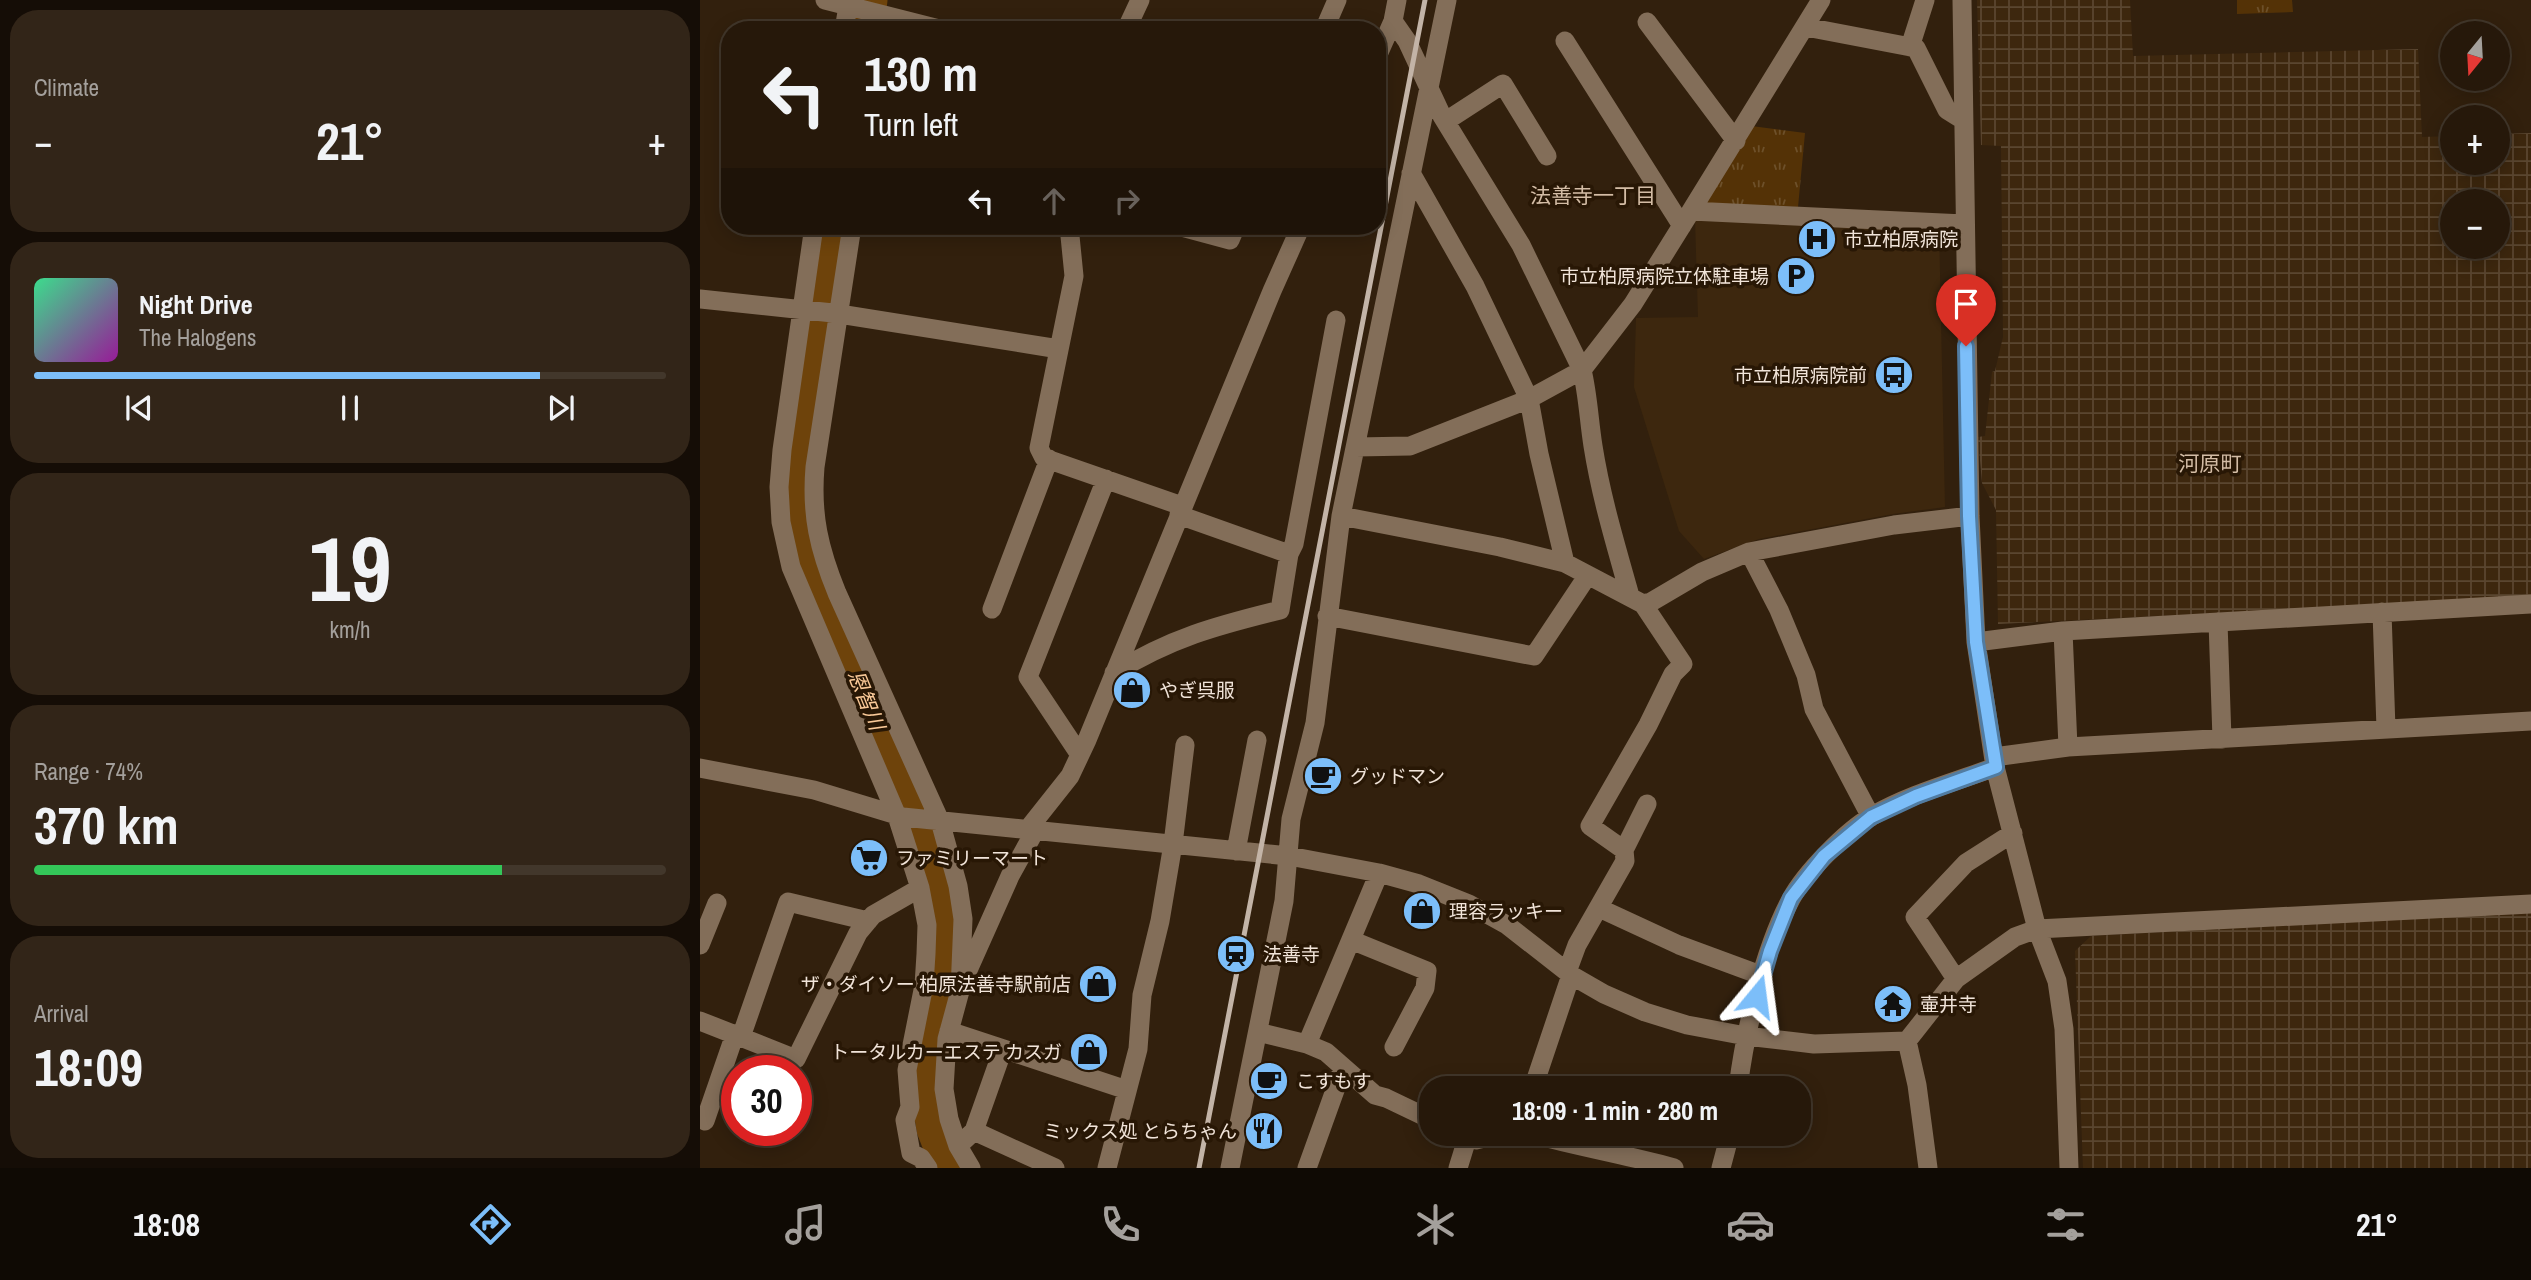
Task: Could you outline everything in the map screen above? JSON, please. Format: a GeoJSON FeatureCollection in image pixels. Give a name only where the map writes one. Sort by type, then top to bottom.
{"type":"FeatureCollection","features":[{"type":"Feature","properties":{"kind":"street"},"geometry":{"type":"LineString","coordinates":[[825,0],[850,3],[908,21]]}},
{"type":"Feature","properties":{"kind":"street"},"geometry":{"type":"LineString","coordinates":[[1130,21],[1139,0]]}},
{"type":"Feature","properties":{"kind":"street"},"geometry":{"type":"LineString","coordinates":[[1328,21],[1337,0]]}},
{"type":"Feature","properties":{"kind":"street"},"geometry":{"type":"LineString","coordinates":[[1386,37],[1398,0]]}},
{"type":"Feature","properties":{"kind":"street"},"geometry":{"type":"LineString","coordinates":[[1230,1168],[1284,901],[1291,819],[1315,723],[1340,516],[1447,0]]}},
{"type":"Feature","properties":{"kind":"street"},"geometry":{"type":"LineString","coordinates":[[1910,47],[1925,0]]}},
{"type":"Feature","properties":{"kind":"street"},"geometry":{"type":"LineString","coordinates":[[1962,0],[1969,516],[1976,642],[1995,762],[2038,929],[2057,981],[2064,1029],[2069,1168]]}},
{"type":"Feature","properties":{"kind":"street"},"geometry":{"type":"LineString","coordinates":[[846,21],[850,3]]}},
{"type":"Feature","properties":{"kind":"street"},"geometry":{"type":"LineString","coordinates":[[1356,447],[1410,446],[1529,399],[1582,370],[1633,304],[1736,141],[1813,9],[1916,48],[1947,110],[1963,120]]}},
{"type":"Feature","properties":{"kind":"street"},"geometry":{"type":"LineString","coordinates":[[1393,21],[1407,41],[1446,121],[1521,245],[1582,370],[1603,496],[1637,600],[1683,664],[1673,674],[1648,725],[1590,826],[1624,850]]}},
{"type":"Feature","properties":{"kind":"street"},"geometry":{"type":"LineString","coordinates":[[1647,22],[1736,141]]}},
{"type":"Feature","properties":{"kind":"street"},"geometry":{"type":"LineString","coordinates":[[1565,41],[1687,219]]}},
{"type":"Feature","properties":{"kind":"street"},"geometry":{"type":"LineString","coordinates":[[1446,121],[1503,84],[1547,156]]}},
{"type":"Feature","properties":{"kind":"street"},"geometry":{"type":"LineString","coordinates":[[1410,173],[1475,286],[1529,399],[1565,563]]}},
{"type":"Feature","properties":{"kind":"street"},"geometry":{"type":"LineString","coordinates":[[1687,219],[1964,224]]}},
{"type":"Feature","properties":{"kind":"street"},"geometry":{"type":"LineString","coordinates":[[813,235],[782,450],[779,486],[781,522],[791,567],[900,817],[920,888],[927,925],[924,985],[907,1070],[910,1107],[905,1120],[911,1153],[921,1158],[928,1168]]}},
{"type":"Feature","properties":{"kind":"street"},"geometry":{"type":"LineString","coordinates":[[850,235],[836,313],[815,467],[812,496],[816,528],[823,558],[936,820],[958,886],[963,919],[960,991]]}},
{"type":"Feature","properties":{"kind":"street"},"geometry":{"type":"LineString","coordinates":[[1070,235],[1074,276],[1038,448],[1044,458],[1107,480],[1289,554]]}},
{"type":"Feature","properties":{"kind":"street"},"geometry":{"type":"LineString","coordinates":[[1211,235],[1230,240],[1232,235]]}},
{"type":"Feature","properties":{"kind":"street"},"geometry":{"type":"LineString","coordinates":[[971,1168],[958,1146],[949,1119],[944,1089],[949,1031],[960,991],[1032,829],[1070,776],[1080,755],[1180,510],[1297,235]]}},
{"type":"Feature","properties":{"kind":"street"},"geometry":{"type":"LineString","coordinates":[[700,299],[836,313],[1059,349]]}},
{"type":"Feature","properties":{"kind":"street"},"geometry":{"type":"LineString","coordinates":[[1114,673],[1150,651],[1188,635],[1280,610],[1336,320]]}},
{"type":"Feature","properties":{"kind":"street"},"geometry":{"type":"LineString","coordinates":[[992,609],[1049,459]]}},
{"type":"Feature","properties":{"kind":"street"},"geometry":{"type":"LineString","coordinates":[[1080,755],[1028,677],[1107,480]]}},
{"type":"Feature","properties":{"kind":"street"},"geometry":{"type":"LineString","coordinates":[[1340,516],[1500,547],[1565,563],[1637,600],[1651,602],[1702,572],[1749,552],[1894,525],[1969,516]]}},
{"type":"Feature","properties":{"kind":"street"},"geometry":{"type":"LineString","coordinates":[[1749,552],[1779,610],[1806,674],[1814,709],[1871,817]]}},
{"type":"Feature","properties":{"kind":"street"},"geometry":{"type":"LineString","coordinates":[[1327,616],[1534,656],[1588,575]]}},
{"type":"Feature","properties":{"kind":"street"},"geometry":{"type":"LineString","coordinates":[[1976,642],[2063,631],[2531,604]]}},
{"type":"Feature","properties":{"kind":"street"},"geometry":{"type":"LineString","coordinates":[[2382,612],[2386,729]]}},
{"type":"Feature","properties":{"kind":"street"},"geometry":{"type":"LineString","coordinates":[[2218,622],[2222,738]]}},
{"type":"Feature","properties":{"kind":"street"},"geometry":{"type":"LineString","coordinates":[[2063,631],[2068,747]]}},
{"type":"Feature","properties":{"kind":"street"},"geometry":{"type":"LineString","coordinates":[[1740,1076],[1745,1036],[1770,951],[1791,898],[1824,856],[1871,817],[1916,796],[1995,762],[2068,747],[2531,721]]}},
{"type":"Feature","properties":{"kind":"street"},"geometry":{"type":"LineString","coordinates":[[1236,851],[1257,740]]}},
{"type":"Feature","properties":{"kind":"street"},"geometry":{"type":"LineString","coordinates":[[1107,1168],[1138,1049],[1142,995],[1160,921],[1185,745]]}},
{"type":"Feature","properties":{"kind":"street"},"geometry":{"type":"LineString","coordinates":[[700,768],[814,790],[900,817],[1289,856],[1379,873],[1419,884],[1469,904],[1507,925],[1569,974],[1645,1012],[1687,1025],[1745,1036],[1814,1044],[1907,1041],[1956,979],[2015,937],[2038,929],[2531,904]]}},
{"type":"Feature","properties":{"kind":"street"},"geometry":{"type":"LineString","coordinates":[[1537,1076],[1577,945],[1622,870],[1624,850],[1647,804]]}},
{"type":"Feature","properties":{"kind":"street"},"geometry":{"type":"LineString","coordinates":[[1956,979],[1915,917],[1966,863],[2012,833]]}},
{"type":"Feature","properties":{"kind":"street"},"geometry":{"type":"LineString","coordinates":[[1307,1044],[1379,873]]}},
{"type":"Feature","properties":{"kind":"street"},"geometry":{"type":"LineString","coordinates":[[700,1021],[796,1059],[858,933],[873,915],[920,888]]}},
{"type":"Feature","properties":{"kind":"street"},"geometry":{"type":"LineString","coordinates":[[700,945],[717,902]]}},
{"type":"Feature","properties":{"kind":"street"},"geometry":{"type":"LineString","coordinates":[[705,1121],[708,1087],[738,1035],[788,902],[868,921]]}},
{"type":"Feature","properties":{"kind":"street"},"geometry":{"type":"LineString","coordinates":[[1599,908],[1679,945],[1763,976]]}},
{"type":"Feature","properties":{"kind":"street"},"geometry":{"type":"LineString","coordinates":[[1351,940],[1427,971],[1425,988],[1394,1047]]}},
{"type":"Feature","properties":{"kind":"street"},"geometry":{"type":"LineString","coordinates":[[949,1031],[1127,1090]]}},
{"type":"Feature","properties":{"kind":"street"},"geometry":{"type":"LineString","coordinates":[[1258,1032],[1307,1044],[1325,1052],[1375,1095],[1419,1114]]}},
{"type":"Feature","properties":{"kind":"street"},"geometry":{"type":"LineString","coordinates":[[1907,1041],[1917,1085],[1928,1168]]}},
{"type":"Feature","properties":{"kind":"street"},"geometry":{"type":"LineString","coordinates":[[958,1146],[974,1131],[1003,1049]]}},
{"type":"Feature","properties":{"kind":"street"},"geometry":{"type":"LineString","coordinates":[[1307,1168],[1343,1068]]}},
{"type":"Feature","properties":{"kind":"street"},"geometry":{"type":"LineString","coordinates":[[974,1131],[1055,1168]]}},
{"type":"Feature","properties":{"kind":"street"},"geometry":{"type":"LineString","coordinates":[[1458,1168],[1461,1146]]}},
{"type":"Feature","properties":{"kind":"street"},"geometry":{"type":"LineString","coordinates":[[1576,1146],[1604,1150],[1674,1168]]}},
{"type":"Feature","properties":{"kind":"street"},"geometry":{"type":"LineString","coordinates":[[1721,1168],[1727,1146]]}},
{"type":"Feature","properties":{"kind":"shaded area"},"geometry":{"type":"Polygon","coordinates":[[[1977,0],[2130,0],[2133,56],[2418,49],[2422,137],[2440,136],[2440,175],[2510,175],[2510,134],[2531,133],[2531,598],[1998,624],[1996,510],[1982,483],[1978,437],[1985,436],[1992,372],[1995,371],[2003,337],[2001,146],[1981,145],[1977,0]]]}},
{"type":"Feature","properties":{"kind":"shaded area"},"geometry":{"type":"Polygon","coordinates":[[[1695,220],[1939,226],[1945,507],[1759,539],[1704,559],[1679,531],[1634,387],[1636,318],[1698,317],[1695,220]]]}},
{"type":"Feature","properties":{"kind":"shaded area"},"geometry":{"type":"Polygon","coordinates":[[[2531,912],[2531,1168],[2083,1168],[2075,951],[2091,936],[2531,912]]]}},
{"type":"Feature","properties":{"kind":"green space"},"geometry":{"type":"Polygon","coordinates":[[[2237,0],[2292,0],[2293,12],[2237,14],[2237,0]]]}},
{"type":"Feature","properties":{"kind":"green space"},"geometry":{"type":"Polygon","coordinates":[[[1751,126],[1805,133],[1798,207],[1703,203],[1751,126]]]}},
{"type":"Feature","properties":{"kind":"waterway","name":"恩智川"},"geometry":{"type":"LineString","coordinates":[[868,21],[871,0]]}},
{"type":"Feature","properties":{"kind":"waterway","name":"恩智川"},"geometry":{"type":"LineString","coordinates":[[836,235],[801,457],[800,498],[804,533],[816,574],[940,882],[947,940],[926,1086],[933,1129],[948,1168]]}},
{"type":"Feature","properties":{"kind":"railway"},"geometry":{"type":"LineString","coordinates":[[1386,202],[1425,0]]}},
{"type":"Feature","properties":{"kind":"railway"},"geometry":{"type":"LineString","coordinates":[[1199,1168],[1380,235]]}},
{"type":"Feature","properties":{"kind":"place","name":"市立柏原病院"},"geometry":{"type":"Point","coordinates":[1817,239]}},
{"type":"Feature","properties":{"kind":"place","name":"市立柏原病院立体駐車場"},"geometry":{"type":"Point","coordinates":[1796,276]}},
{"type":"Feature","properties":{"kind":"place","name":"市立柏原病院前"},"geometry":{"type":"Point","coordinates":[1894,375]}},
{"type":"Feature","properties":{"kind":"place","name":"やぎ呉服"},"geometry":{"type":"Point","coordinates":[1132,690]}},
{"type":"Feature","properties":{"kind":"place","name":"グッドマン"},"geometry":{"type":"Point","coordinates":[1323,776]}},
{"type":"Feature","properties":{"kind":"place","name":"ファミリーマート"},"geometry":{"type":"Point","coordinates":[869,858]}},
{"type":"Feature","properties":{"kind":"place","name":"理容ラッキー"},"geometry":{"type":"Point","coordinates":[1422,911]}},
{"type":"Feature","properties":{"kind":"place","name":"法善寺"},"geometry":{"type":"Point","coordinates":[1236,954]}},
{"type":"Feature","properties":{"kind":"place","name":"ザ・ダイソー 柏原法善寺駅前店"},"geometry":{"type":"Point","coordinates":[1098,984]}},
{"type":"Feature","properties":{"kind":"place","name":"壷井寺"},"geometry":{"type":"Point","coordinates":[1893,1004]}},
{"type":"Feature","properties":{"kind":"place","name":"トータルカーエステ カスガ"},"geometry":{"type":"Point","coordinates":[1089,1052]}},
{"type":"Feature","properties":{"kind":"place","name":"こすもす"},"geometry":{"type":"Point","coordinates":[1269,1081]}},
{"type":"Feature","properties":{"kind":"place","name":"ミックス処 とらちゃん"},"geometry":{"type":"Point","coordinates":[1264,1131]}},
{"type":"Feature","properties":{"kind":"district","name":"法善寺一丁目"},"geometry":{"type":"Point","coordinates":[1593,196]}},
{"type":"Feature","properties":{"kind":"district","name":"河原町"},"geometry":{"type":"Point","coordinates":[2210,464]}},
{"type":"Feature","properties":{"kind":"route"},"geometry":{"type":"LineString","coordinates":[[1757,996],[1770,951],[1791,898],[1824,856],[1871,817],[1916,796],[1996,767],[1976,642],[1969,516],[1966,346]]}}]}
